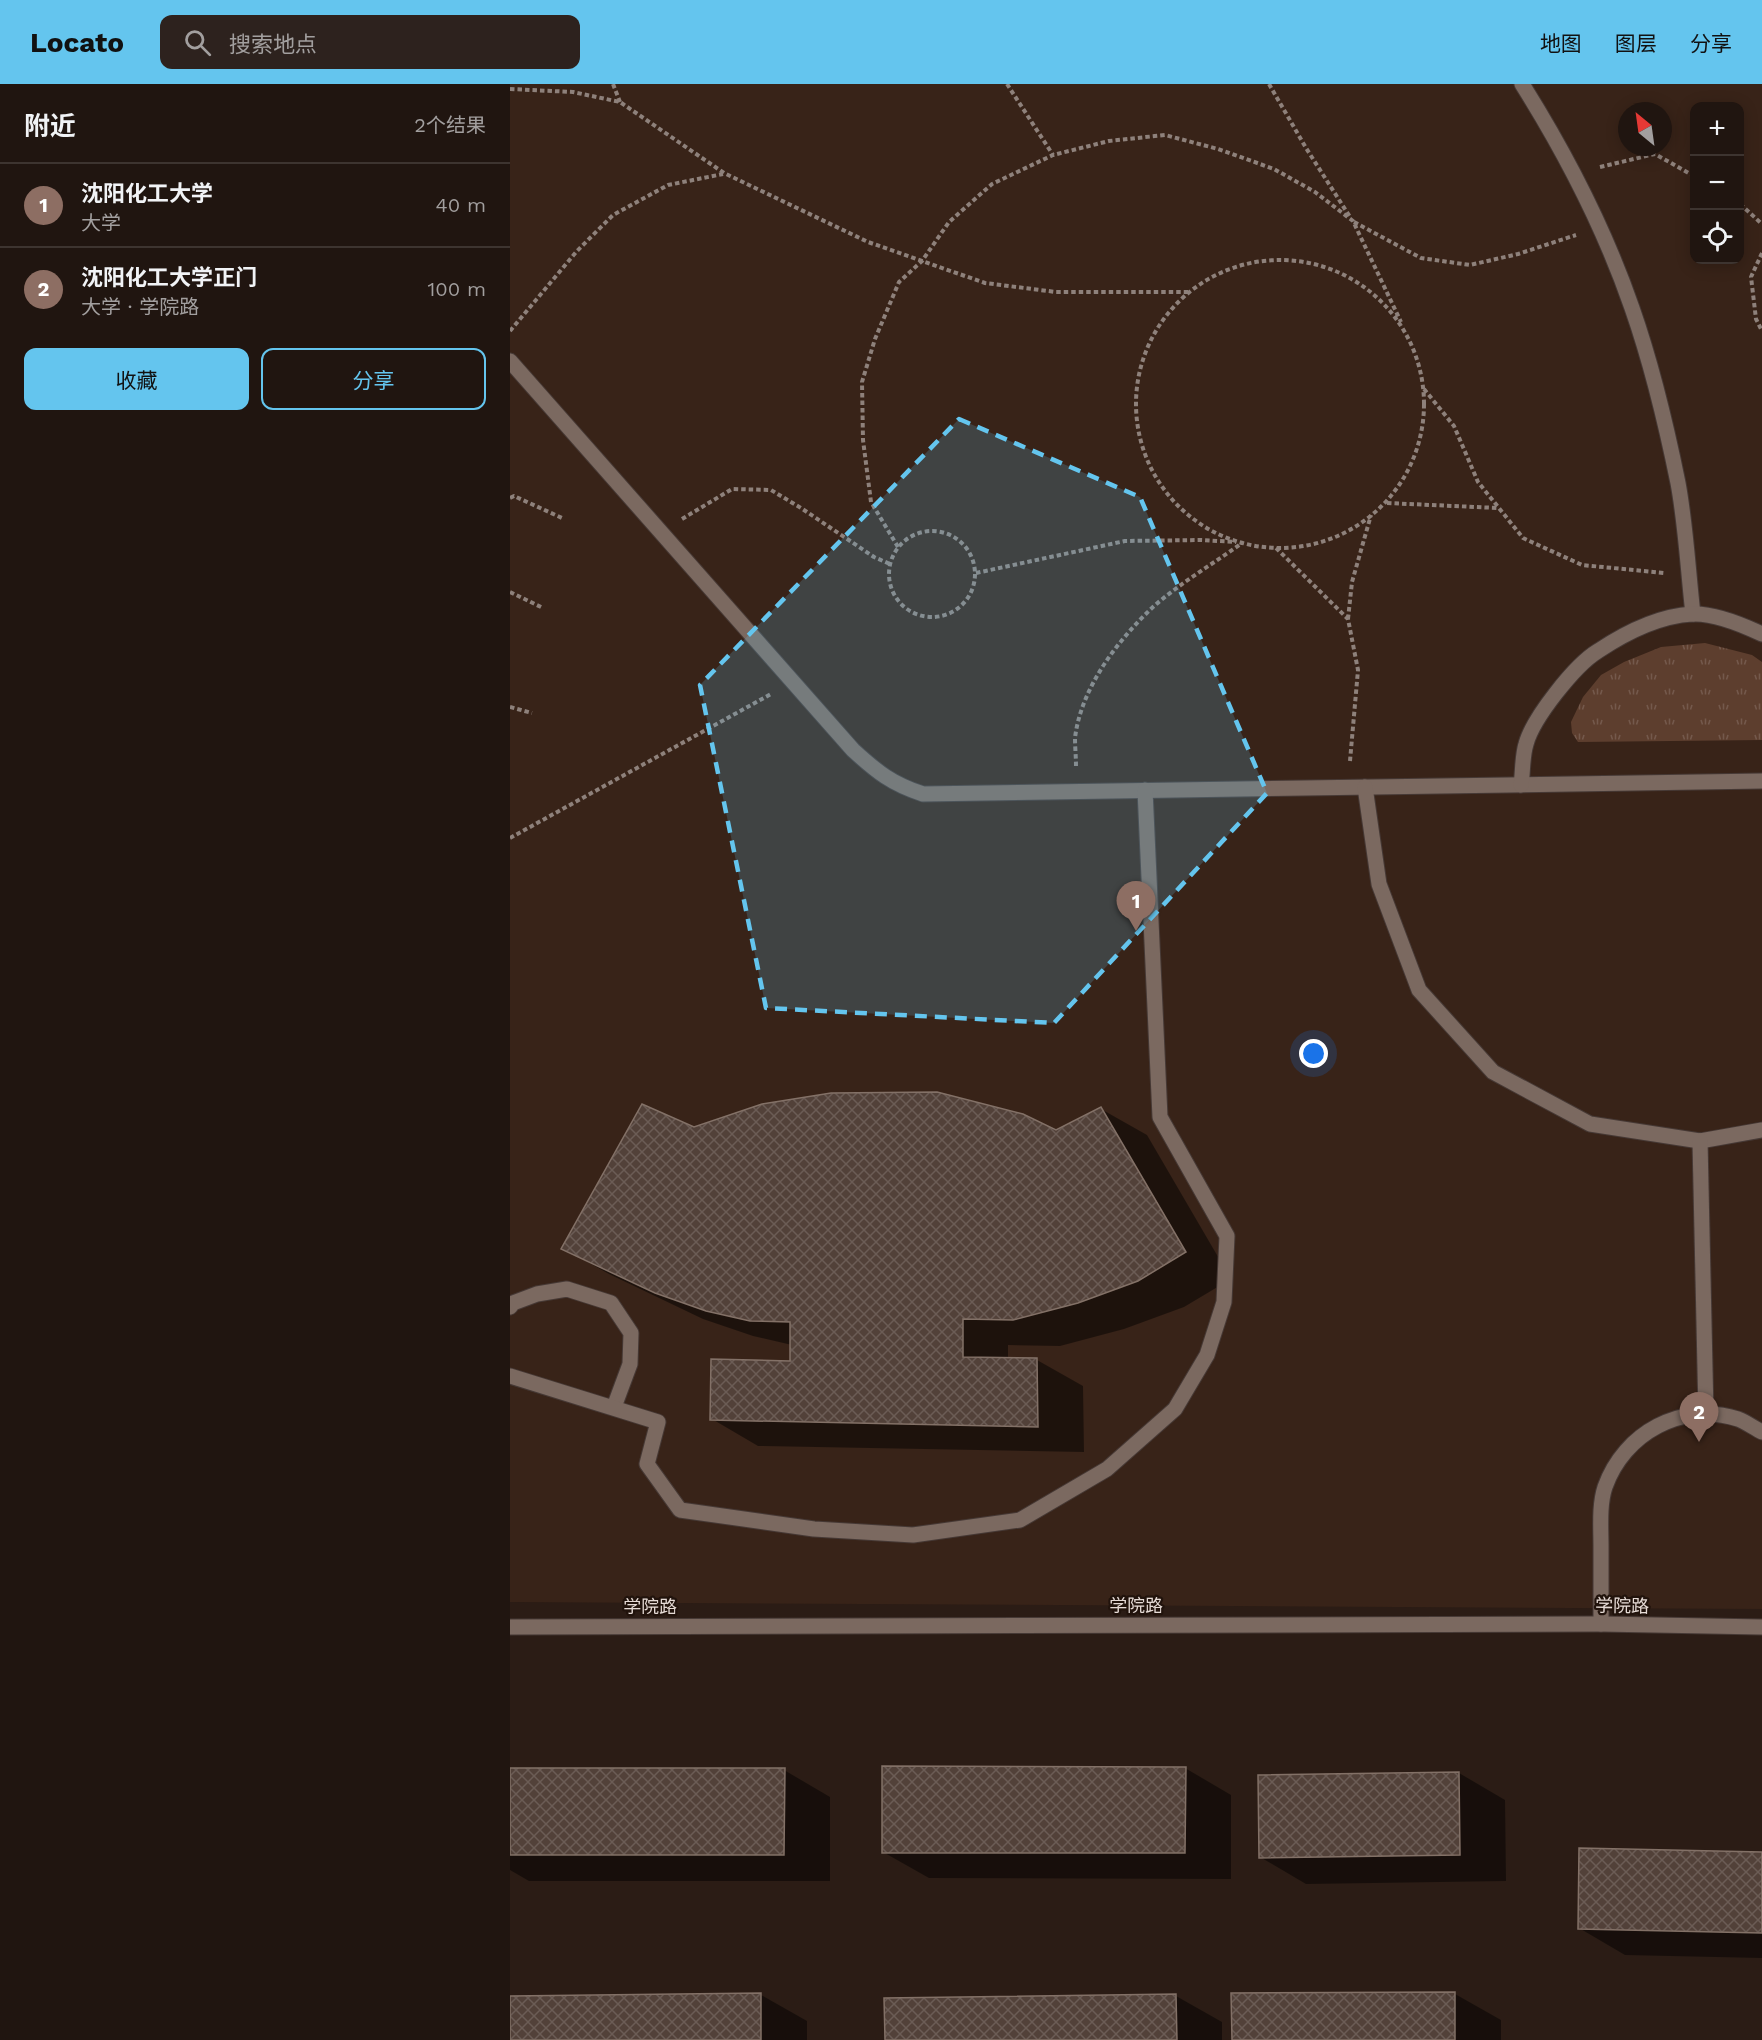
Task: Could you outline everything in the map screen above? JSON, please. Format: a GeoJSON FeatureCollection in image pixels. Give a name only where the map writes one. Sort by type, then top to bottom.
{"type":"FeatureCollection","features":[{"type":"Feature","properties":{"kind":"street"},"geometry":{"type":"LineString","coordinates":[[1522,84],[1573,173],[1599,227],[1632,308],[1659,397],[1678,486],[1694,614]]}},
{"type":"Feature","properties":{"kind":"street"},"geometry":{"type":"LineString","coordinates":[[510,361],[853,750],[877,772],[900,786],[924,794],[1762,781]]}},
{"type":"Feature","properties":{"kind":"street"},"geometry":{"type":"LineString","coordinates":[[1521,785],[1526,743],[1541,712],[1596,652],[1632,632],[1669,618],[1694,614],[1739,623],[1762,634]]}},
{"type":"Feature","properties":{"kind":"street"},"geometry":{"type":"LineString","coordinates":[[1365,787],[1378,884],[1419,990],[1493,1072],[1590,1124],[1700,1141],[1762,1130]]}},
{"type":"Feature","properties":{"kind":"street"},"geometry":{"type":"LineString","coordinates":[[510,1376],[658,1422],[647,1464],[680,1510],[814,1529],[913,1535],[1020,1520],[1107,1469],[1175,1409],[1206,1355],[1224,1302],[1227,1236],[1160,1117],[1145,790]]}},
{"type":"Feature","properties":{"kind":"street"},"geometry":{"type":"LineString","coordinates":[[1700,1141],[1706,1414]]}},
{"type":"Feature","properties":{"kind":"street"},"geometry":{"type":"LineString","coordinates":[[510,1307],[513,1303],[537,1294],[567,1289],[611,1303],[631,1333],[630,1364],[614,1407]]}},
{"type":"Feature","properties":{"kind":"street"},"geometry":{"type":"LineString","coordinates":[[1601,1624],[1601,1523],[1605,1488],[1621,1456],[1644,1433],[1673,1418],[1706,1414],[1738,1419],[1762,1432]]}},
{"type":"Feature","properties":{"kind":"street","name":"学院路"},"geometry":{"type":"LineString","coordinates":[[510,1627],[1601,1624],[1762,1627]]}},
{"type":"Feature","properties":{"kind":"path"},"geometry":{"type":"LineString","coordinates":[[613,84],[620,102]]}},
{"type":"Feature","properties":{"kind":"path"},"geometry":{"type":"LineString","coordinates":[[1007,84],[1053,155]]}},
{"type":"Feature","properties":{"kind":"path"},"geometry":{"type":"LineString","coordinates":[[1269,84],[1306,148],[1353,221],[1401,322],[1421,366],[1426,415],[1414,462],[1387,503],[1348,533],[1302,547],[1255,547],[1210,532],[1173,503],[1147,464],[1135,418],[1139,371],[1157,328],[1188,292],[1228,268],[1257,262],[1276,259],[1324,265],[1368,287],[1401,322]]}},
{"type":"Feature","properties":{"kind":"path"},"geometry":{"type":"LineString","coordinates":[[510,89],[573,92],[620,102],[724,173],[868,242],[985,283],[1056,292],[1188,292]]}},
{"type":"Feature","properties":{"kind":"path"},"geometry":{"type":"LineString","coordinates":[[898,547],[871,502],[863,440],[862,382],[875,339],[899,282],[922,261],[949,222],[992,184],[1053,155],[1109,141],[1165,135],[1218,149],[1274,169],[1315,192],[1353,221],[1421,258],[1470,265],[1518,254],[1599,227]]}},
{"type":"Feature","properties":{"kind":"path"},"geometry":{"type":"LineString","coordinates":[[1573,173],[1654,154],[1690,173]]}},
{"type":"Feature","properties":{"kind":"path"},"geometry":{"type":"LineString","coordinates":[[510,331],[577,250],[613,215],[668,185],[724,173]]}},
{"type":"Feature","properties":{"kind":"path"},"geometry":{"type":"LineString","coordinates":[[1744,208],[1762,224]]}},
{"type":"Feature","properties":{"kind":"path"},"geometry":{"type":"LineString","coordinates":[[1762,253],[1751,277],[1756,319],[1762,331]]}},
{"type":"Feature","properties":{"kind":"path"},"geometry":{"type":"LineString","coordinates":[[1423,388],[1454,426],[1478,482],[1523,538],[1582,565],[1689,575]]}},
{"type":"Feature","properties":{"kind":"path"},"geometry":{"type":"LineString","coordinates":[[661,532],[732,489],[771,490],[874,557],[890,564]]}},
{"type":"Feature","properties":{"kind":"path"},"geometry":{"type":"LineString","coordinates":[[510,498],[514,496],[562,518]]}},
{"type":"Feature","properties":{"kind":"path"},"geometry":{"type":"LineString","coordinates":[[1387,503],[1499,508]]}},
{"type":"Feature","properties":{"kind":"path"},"geometry":{"type":"LineString","coordinates":[[1347,788],[1358,670],[1348,619],[1352,582],[1372,514]]}},
{"type":"Feature","properties":{"kind":"path"},"geometry":{"type":"LineString","coordinates":[[927,530],[942,531],[955,537],[966,546],[973,559],[976,573],[974,587],[968,600],[957,610],[944,616],[929,618],[915,615],[903,607],[894,596],[889,583],[890,564],[898,547],[913,534],[927,530]]}},
{"type":"Feature","properties":{"kind":"path"},"geometry":{"type":"LineString","coordinates":[[976,573],[1125,541],[1200,540],[1243,543]]}},
{"type":"Feature","properties":{"kind":"path"},"geometry":{"type":"LineString","coordinates":[[1077,791],[1076,738],[1085,700],[1103,667],[1124,638],[1154,607],[1243,543]]}},
{"type":"Feature","properties":{"kind":"path"},"geometry":{"type":"LineString","coordinates":[[1276,548],[1348,619]]}},
{"type":"Feature","properties":{"kind":"path"},"geometry":{"type":"LineString","coordinates":[[510,592],[543,608]]}},
{"type":"Feature","properties":{"kind":"path"},"geometry":{"type":"LineString","coordinates":[[510,838],[792,681]]}},
{"type":"Feature","properties":{"kind":"path"},"geometry":{"type":"LineString","coordinates":[[510,707],[532,713]]}},
{"type":"Feature","properties":{"kind":"highlighted area"},"geometry":{"type":"Polygon","coordinates":[[[959,419],[1140,497],[1267,793],[1054,1023],[766,1008],[700,685],[959,419]]]}},
{"type":"Feature","properties":{"kind":"shaded area"},"geometry":{"type":"Polygon","coordinates":[[[510,84],[1762,84],[1762,1609],[510,1602],[510,84]]]}},
{"type":"Feature","properties":{"kind":"green space"},"geometry":{"type":"Polygon","coordinates":[[[1705,643],[1752,655],[1762,662],[1762,740],[1578,742],[1572,733],[1571,722],[1583,697],[1601,675],[1624,662],[1661,647],[1705,643]]]}},
{"type":"Feature","properties":{"kind":"building"},"geometry":{"type":"Polygon","coordinates":[[[937,1092],[1023,1114],[1056,1130],[1101,1107],[1186,1252],[1138,1281],[1078,1303],[1013,1320],[963,1319],[963,1357],[1037,1358],[1038,1427],[710,1420],[711,1359],[790,1361],[790,1322],[750,1321],[706,1311],[655,1293],[561,1249],[642,1104],[694,1127],[762,1104],[831,1093],[937,1092]]]}},
{"type":"Feature","properties":{"kind":"building"},"geometry":{"type":"Polygon","coordinates":[[[882,1766],[1186,1767],[1185,1853],[882,1853],[882,1766]]]}},
{"type":"Feature","properties":{"kind":"building"},"geometry":{"type":"Polygon","coordinates":[[[510,1768],[785,1768],[784,1855],[510,1855],[510,1768]]]}},
{"type":"Feature","properties":{"kind":"building"},"geometry":{"type":"Polygon","coordinates":[[[1459,1772],[1460,1855],[1259,1858],[1258,1775],[1459,1772]]]}},
{"type":"Feature","properties":{"kind":"building"},"geometry":{"type":"Polygon","coordinates":[[[1579,1848],[1762,1852],[1762,1933],[1578,1929],[1579,1848]]]}},
{"type":"Feature","properties":{"kind":"building"},"geometry":{"type":"Polygon","coordinates":[[[1455,1992],[1455,2040],[1232,2040],[1231,1993],[1455,1992]]]}},
{"type":"Feature","properties":{"kind":"building"},"geometry":{"type":"Polygon","coordinates":[[[761,1993],[761,2040],[510,2040],[510,1996],[761,1993]]]}},
{"type":"Feature","properties":{"kind":"building"},"geometry":{"type":"Polygon","coordinates":[[[1176,1994],[1177,2040],[885,2040],[884,1998],[1176,1994]]]}},
{"type":"Feature","properties":{"kind":"place","name":"沈阳化工大学"},"geometry":{"type":"Point","coordinates":[1136,931]}},
{"type":"Feature","properties":{"kind":"place","name":"沈阳化工大学正门"},"geometry":{"type":"Point","coordinates":[1699,1442]}}]}
